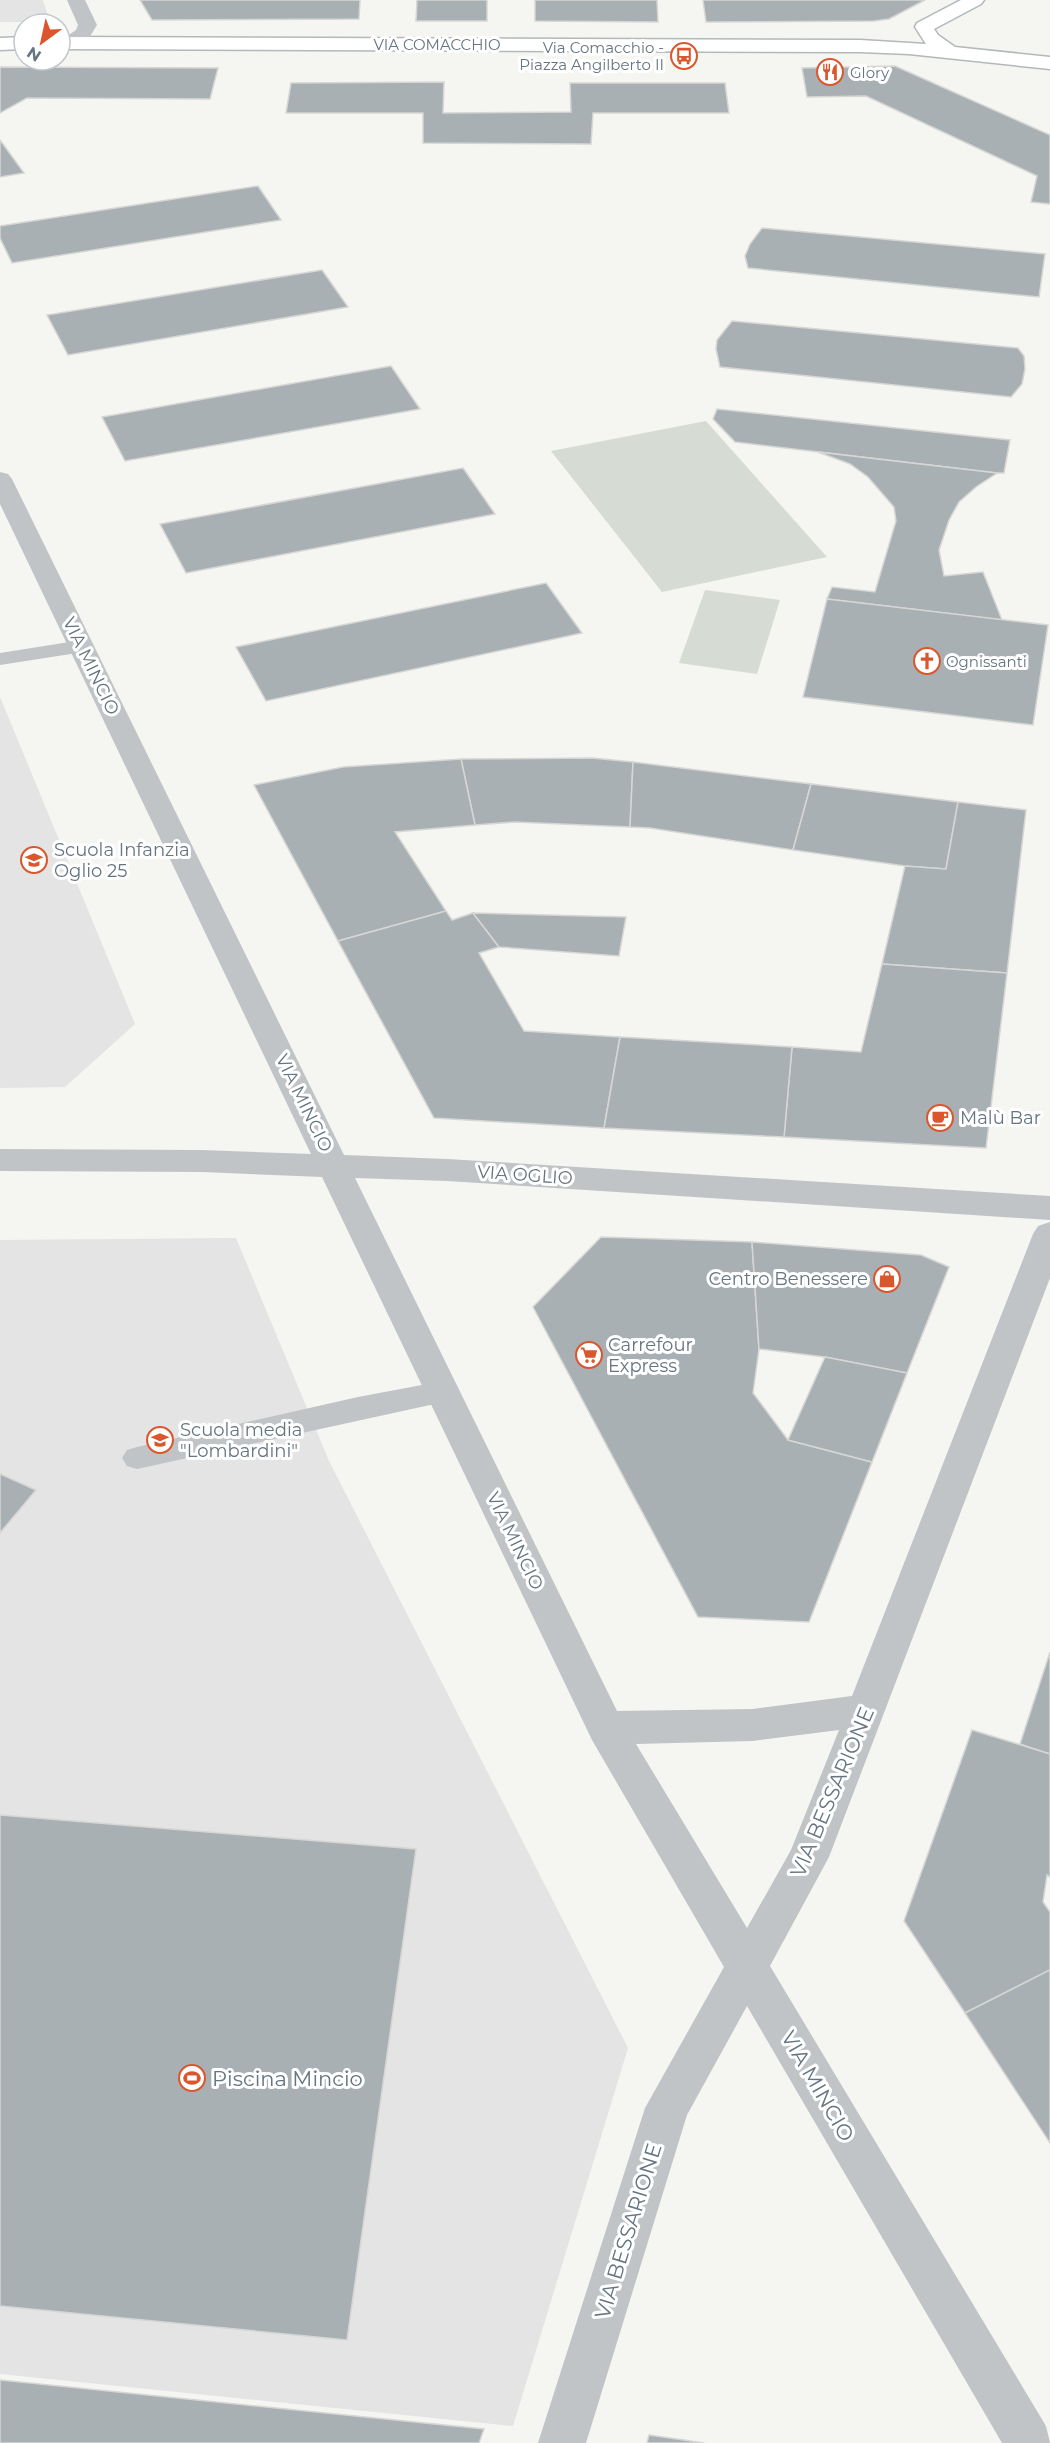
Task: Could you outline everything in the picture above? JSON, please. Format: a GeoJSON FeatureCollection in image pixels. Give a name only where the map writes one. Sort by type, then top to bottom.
{"type":"FeatureCollection","features":[{"type":"Feature","properties":{"kind":"main road"},"geometry":{"type":"LineString","coordinates":[[949,52],[927,36],[924,27],[975,0]]}},
{"type":"Feature","properties":{"kind":"main road","name":"VIA COMACCHIO"},"geometry":{"type":"LineString","coordinates":[[72,43],[860,46],[949,52],[1050,63]]}},
{"type":"Feature","properties":{"kind":"street"},"geometry":{"type":"LineString","coordinates":[[72,40],[83,36],[88,30],[88,22],[76,0]]}},
{"type":"Feature","properties":{"kind":"street","name":"VIA MINCIO"},"geometry":{"type":"LineString","coordinates":[[0,478],[606,1728],[1029,2443]]}},
{"type":"Feature","properties":{"kind":"street","name":"VIA OGLIO"},"geometry":{"type":"LineString","coordinates":[[0,1160],[202,1161],[447,1170],[1050,1208]]}},
{"type":"Feature","properties":{"kind":"street","name":"VIA BESSARIONE"},"geometry":{"type":"LineString","coordinates":[[562,2443],[667,2108],[809,1857],[1050,1234]]}},
{"type":"Feature","properties":{"kind":"street"},"geometry":{"type":"LineString","coordinates":[[606,1728],[752,1725],[867,1710]]}},
{"type":"Feature","properties":{"kind":"lane"},"geometry":{"type":"LineString","coordinates":[[0,659],[82,646]]}},
{"type":"Feature","properties":{"kind":"lane"},"geometry":{"type":"LineString","coordinates":[[137,1458],[358,1408],[443,1392]]}},
{"type":"Feature","properties":{"kind":"shaded area"},"geometry":{"type":"Polygon","coordinates":[[[0,0],[43,0],[47,12],[12,12],[12,22],[0,22],[0,0]]]}},
{"type":"Feature","properties":{"kind":"shaded area"},"geometry":{"type":"Polygon","coordinates":[[[706,421],[827,557],[662,592],[551,451],[706,421]]]}},
{"type":"Feature","properties":{"kind":"shaded area"},"geometry":{"type":"Polygon","coordinates":[[[705,590],[780,600],[757,674],[679,663],[705,590]]]}},
{"type":"Feature","properties":{"kind":"shaded area","name":"Scuola Infanzia Oglio 25"},"geometry":{"type":"Polygon","coordinates":[[[0,697],[135,1024],[65,1087],[0,1088],[0,697]]]}},
{"type":"Feature","properties":{"kind":"shaded area"},"geometry":{"type":"Polygon","coordinates":[[[236,1238],[329,1461],[628,2048],[513,2426],[0,2374],[0,1240],[236,1238]]]}},
{"type":"Feature","properties":{"kind":"building"},"geometry":{"type":"Polygon","coordinates":[[[140,0],[360,0],[359,19],[152,20],[140,0]]]}},
{"type":"Feature","properties":{"kind":"building"},"geometry":{"type":"Polygon","coordinates":[[[417,0],[487,0],[487,21],[416,21],[417,0]]]}},
{"type":"Feature","properties":{"kind":"building"},"geometry":{"type":"Polygon","coordinates":[[[535,0],[657,0],[658,22],[535,21],[535,0]]]}},
{"type":"Feature","properties":{"kind":"building"},"geometry":{"type":"Polygon","coordinates":[[[703,0],[925,0],[889,19],[874,21],[706,22],[703,0]]]}},
{"type":"Feature","properties":{"kind":"building"},"geometry":{"type":"Polygon","coordinates":[[[895,66],[1050,135],[1050,204],[1031,202],[1037,176],[866,96],[807,97],[802,68],[895,66]]]}},
{"type":"Feature","properties":{"kind":"building"},"geometry":{"type":"Polygon","coordinates":[[[0,67],[12,67],[12,72],[72,72],[72,67],[218,68],[210,99],[27,98],[0,113],[0,67]]]}},
{"type":"Feature","properties":{"kind":"building"},"geometry":{"type":"Polygon","coordinates":[[[444,82],[443,113],[571,112],[570,83],[725,83],[729,113],[593,113],[591,144],[423,143],[423,113],[286,113],[291,83],[444,82]]]}},
{"type":"Feature","properties":{"kind":"building"},"geometry":{"type":"Polygon","coordinates":[[[0,140],[24,173],[0,177],[0,140]]]}},
{"type":"Feature","properties":{"kind":"building"},"geometry":{"type":"Polygon","coordinates":[[[258,186],[281,220],[12,263],[0,238],[0,226],[258,186]]]}},
{"type":"Feature","properties":{"kind":"building"},"geometry":{"type":"Polygon","coordinates":[[[762,228],[1045,254],[1039,297],[748,268],[745,256],[750,244],[762,228]]]}},
{"type":"Feature","properties":{"kind":"building"},"geometry":{"type":"Polygon","coordinates":[[[322,270],[348,307],[68,355],[47,315],[322,270]]]}},
{"type":"Feature","properties":{"kind":"building"},"geometry":{"type":"Polygon","coordinates":[[[732,321],[1018,348],[1024,356],[1025,369],[1022,384],[1011,397],[720,367],[716,349],[717,340],[732,321]]]}},
{"type":"Feature","properties":{"kind":"building"},"geometry":{"type":"Polygon","coordinates":[[[391,366],[420,409],[125,461],[102,417],[391,366]]]}},
{"type":"Feature","properties":{"kind":"building"},"geometry":{"type":"Polygon","coordinates":[[[717,409],[1010,440],[1004,473],[997,473],[735,442],[713,419],[717,409]]]}},
{"type":"Feature","properties":{"kind":"building","name":"Ognissanti"},"geometry":{"type":"Polygon","coordinates":[[[818,452],[997,473],[959,502],[949,520],[939,550],[944,576],[983,572],[1002,620],[827,599],[832,587],[875,592],[896,521],[894,507],[868,477],[850,464],[818,452]]]}},
{"type":"Feature","properties":{"kind":"building"},"geometry":{"type":"Polygon","coordinates":[[[463,468],[495,514],[186,573],[160,524],[463,468]]]}},
{"type":"Feature","properties":{"kind":"building"},"geometry":{"type":"Polygon","coordinates":[[[546,583],[582,633],[266,701],[236,647],[546,583]]]}},
{"type":"Feature","properties":{"kind":"building","name":"Ognissanti"},"geometry":{"type":"Polygon","coordinates":[[[827,599],[1048,625],[1033,725],[803,697],[827,599]]]}},
{"type":"Feature","properties":{"kind":"building"},"geometry":{"type":"Polygon","coordinates":[[[592,758],[633,762],[630,827],[515,822],[475,825],[461,759],[592,758]]]}},
{"type":"Feature","properties":{"kind":"building"},"geometry":{"type":"Polygon","coordinates":[[[461,759],[475,825],[395,832],[446,911],[338,941],[254,785],[343,767],[461,759]]]}},
{"type":"Feature","properties":{"kind":"building"},"geometry":{"type":"Polygon","coordinates":[[[633,762],[811,784],[793,850],[650,828],[630,827],[633,762]]]}},
{"type":"Feature","properties":{"kind":"building"},"geometry":{"type":"Polygon","coordinates":[[[811,784],[958,802],[946,869],[905,866],[793,850],[811,784]]]}},
{"type":"Feature","properties":{"kind":"building"},"geometry":{"type":"Polygon","coordinates":[[[958,802],[1026,810],[1007,973],[882,964],[905,866],[946,869],[958,802]]]}},
{"type":"Feature","properties":{"kind":"building"},"geometry":{"type":"Polygon","coordinates":[[[446,911],[452,920],[473,913],[499,947],[479,953],[524,1031],[620,1037],[604,1128],[434,1118],[338,941],[446,911]]]}},
{"type":"Feature","properties":{"kind":"building"},"geometry":{"type":"Polygon","coordinates":[[[473,913],[626,917],[619,956],[499,947],[473,913]]]}},
{"type":"Feature","properties":{"kind":"building"},"geometry":{"type":"Polygon","coordinates":[[[882,964],[1007,973],[986,1148],[784,1137],[792,1047],[861,1052],[882,964]]]}},
{"type":"Feature","properties":{"kind":"building"},"geometry":{"type":"Polygon","coordinates":[[[620,1037],[792,1047],[784,1137],[604,1128],[620,1037]]]}},
{"type":"Feature","properties":{"kind":"building"},"geometry":{"type":"Polygon","coordinates":[[[601,1237],[752,1242],[759,1349],[753,1393],[788,1440],[872,1462],[809,1622],[698,1617],[533,1307],[601,1237]]]}},
{"type":"Feature","properties":{"kind":"building"},"geometry":{"type":"Polygon","coordinates":[[[752,1242],[921,1255],[949,1267],[907,1373],[825,1357],[759,1349],[752,1242]]]}},
{"type":"Feature","properties":{"kind":"building"},"geometry":{"type":"Polygon","coordinates":[[[825,1357],[907,1373],[872,1462],[788,1440],[825,1357]]]}},
{"type":"Feature","properties":{"kind":"building"},"geometry":{"type":"Polygon","coordinates":[[[0,1474],[36,1490],[0,1533],[0,1474]]]}},
{"type":"Feature","properties":{"kind":"building"},"geometry":{"type":"Polygon","coordinates":[[[1050,1652],[1050,1754],[1020,1744],[1050,1652]]]}},
{"type":"Feature","properties":{"kind":"building"},"geometry":{"type":"Polygon","coordinates":[[[972,1730],[1050,1754],[1050,1877],[1047,1875],[1043,1902],[1050,1912],[1050,1970],[965,2013],[904,1921],[972,1730]]]}},
{"type":"Feature","properties":{"kind":"building","name":"Piscina Mincio"},"geometry":{"type":"Polygon","coordinates":[[[0,1815],[416,1849],[347,2340],[0,2306],[0,1815]]]}},
{"type":"Feature","properties":{"kind":"building"},"geometry":{"type":"Polygon","coordinates":[[[1050,1970],[1050,2143],[965,2013],[1050,1970]]]}},
{"type":"Feature","properties":{"kind":"building"},"geometry":{"type":"Polygon","coordinates":[[[0,2380],[484,2429],[479,2443],[0,2443],[0,2380]]]}},
{"type":"Feature","properties":{"kind":"building"},"geometry":{"type":"Polygon","coordinates":[[[649,2435],[704,2443],[647,2443],[649,2435]]]}},
{"type":"Feature","properties":{"kind":"place","name":"Via Comacchio - Piazza Angilberto II"},"geometry":{"type":"Point","coordinates":[684,56]}},
{"type":"Feature","properties":{"kind":"place","name":"Glory"},"geometry":{"type":"Point","coordinates":[830,72]}},
{"type":"Feature","properties":{"kind":"place","name":"Ognissanti"},"geometry":{"type":"Point","coordinates":[927,661]}},
{"type":"Feature","properties":{"kind":"place","name":"Scuola Infanzia Oglio 25"},"geometry":{"type":"Point","coordinates":[34,860]}},
{"type":"Feature","properties":{"kind":"place","name":"Malù Bar"},"geometry":{"type":"Point","coordinates":[940,1118]}},
{"type":"Feature","properties":{"kind":"place","name":"Centro Benessere"},"geometry":{"type":"Point","coordinates":[887,1279]}},
{"type":"Feature","properties":{"kind":"place","name":"Carrefour Express"},"geometry":{"type":"Point","coordinates":[589,1355]}},
{"type":"Feature","properties":{"kind":"place","name":"Scuola media \"Lombardini\""},"geometry":{"type":"Point","coordinates":[160,1440]}},
{"type":"Feature","properties":{"kind":"place","name":"Piscina Mincio"},"geometry":{"type":"Point","coordinates":[192,2078]}}]}
